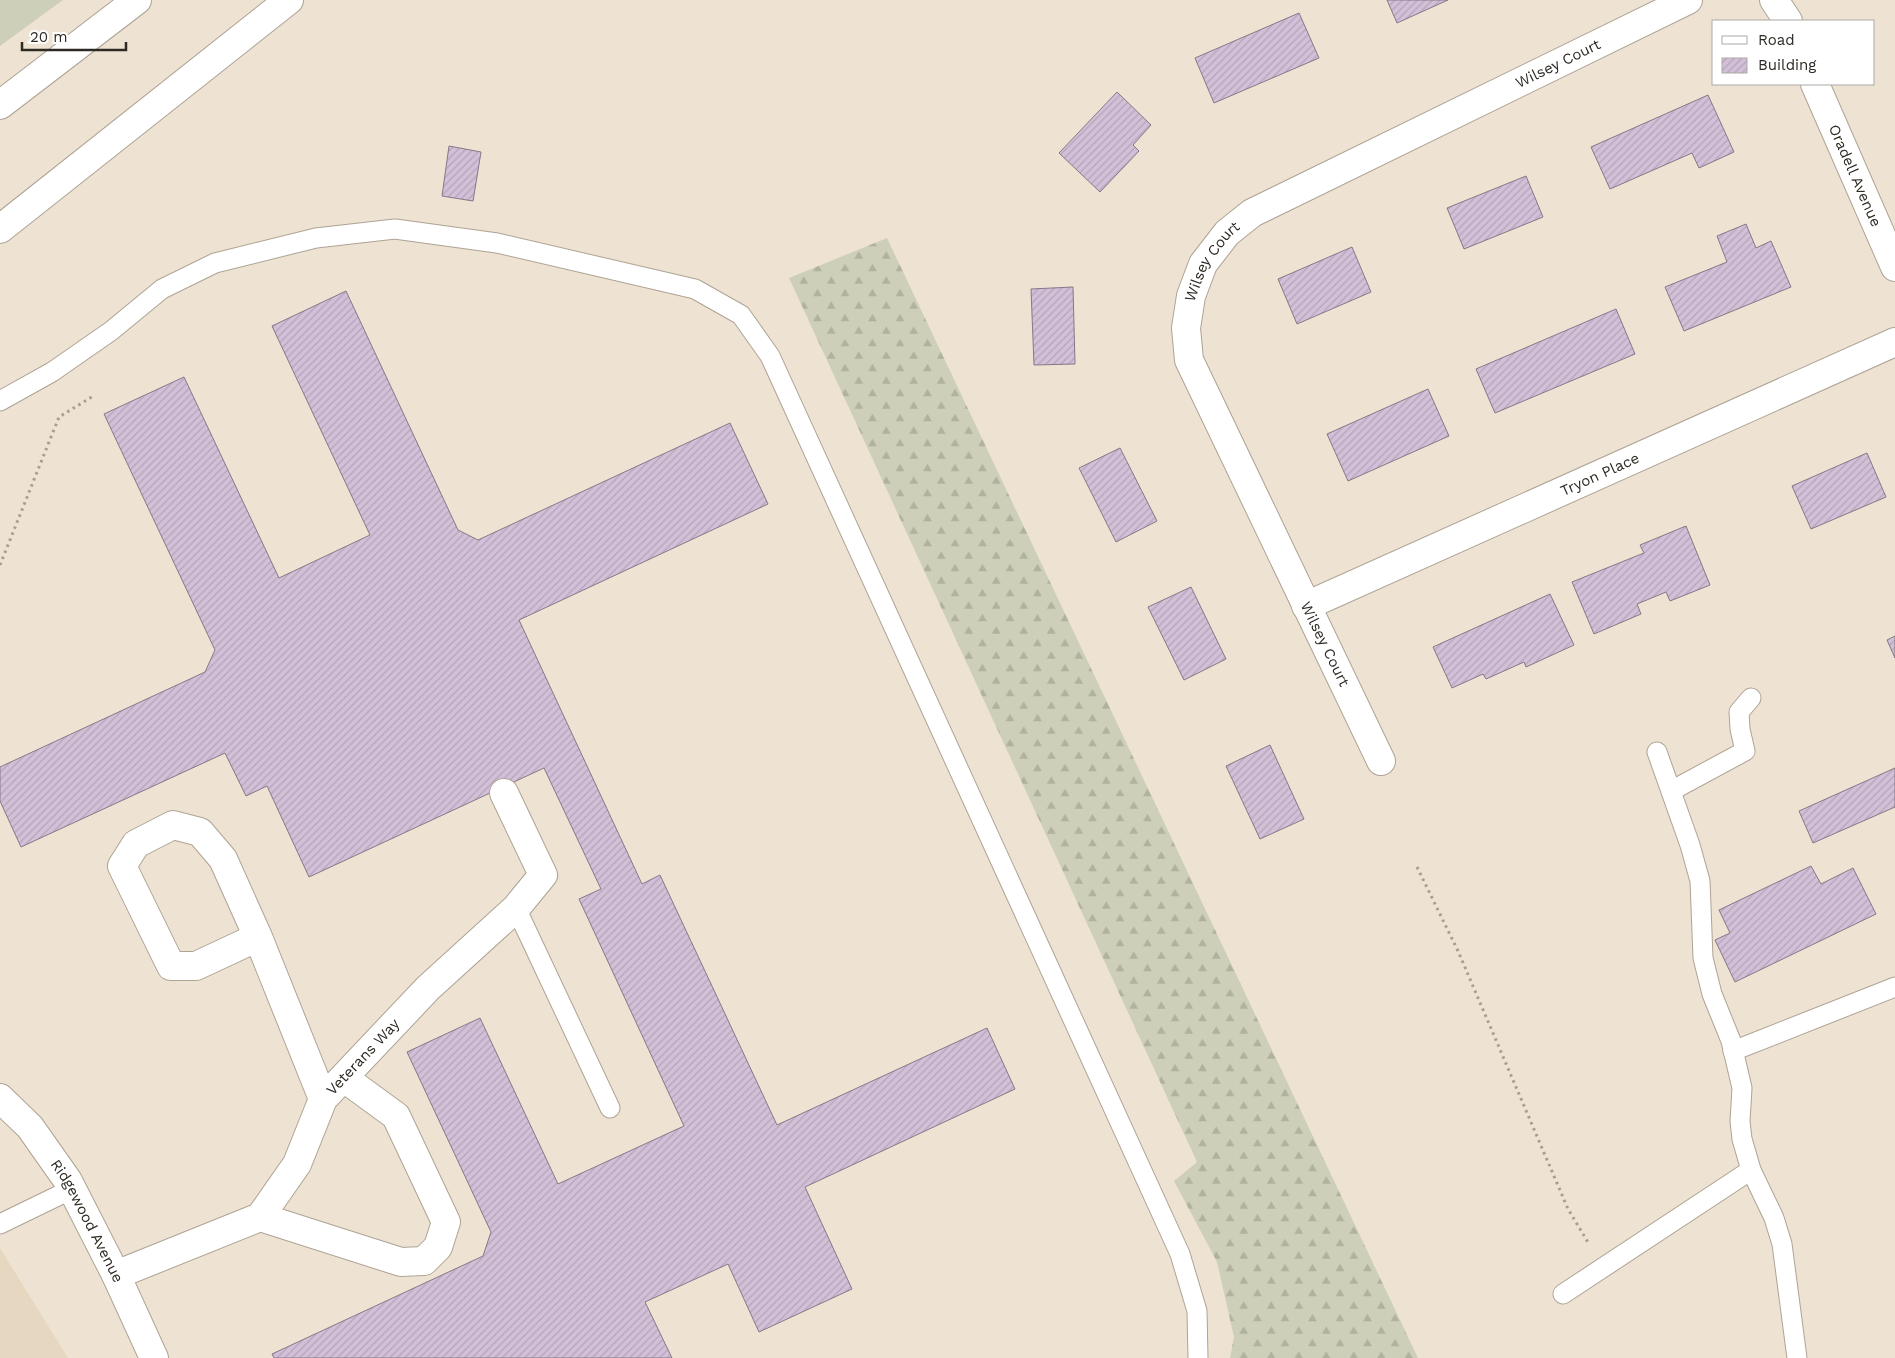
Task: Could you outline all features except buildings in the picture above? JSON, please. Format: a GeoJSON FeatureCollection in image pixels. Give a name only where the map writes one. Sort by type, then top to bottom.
{"type":"FeatureCollection","features":[{"type":"Feature","properties":{"kind":"main road"},"geometry":{"type":"LineString","coordinates":[[0,105],[137,0]]}},
{"type":"Feature","properties":{"kind":"main road","name":"Wilsey Court"},"geometry":{"type":"LineString","coordinates":[[1382,761],[1200,387],[1189,360],[1186,328],[1191,296],[1203,264],[1227,233],[1252,213],[1688,0]]}},
{"type":"Feature","properties":{"kind":"main road"},"geometry":{"type":"LineString","coordinates":[[1774,0],[1787,20]]}},
{"type":"Feature","properties":{"kind":"main road"},"geometry":{"type":"LineString","coordinates":[[1784,0],[1788,20]]}},
{"type":"Feature","properties":{"kind":"main road"},"geometry":{"type":"LineString","coordinates":[[0,230],[288,2]]}},
{"type":"Feature","properties":{"kind":"main road","name":"Oradell Avenue"},"geometry":{"type":"LineString","coordinates":[[1815,85],[1895,267]]}},
{"type":"Feature","properties":{"kind":"main road","name":"Tryon Place"},"geometry":{"type":"LineString","coordinates":[[1306,606],[1895,342]]}},
{"type":"Feature","properties":{"kind":"main road","name":"Veterans Way"},"geometry":{"type":"LineString","coordinates":[[260,1217],[297,1164],[323,1098],[428,988],[516,908],[543,875],[504,793]]}},
{"type":"Feature","properties":{"kind":"main road"},"geometry":{"type":"LineString","coordinates":[[258,937],[196,966],[171,966],[122,866],[136,844],[173,825],[200,832],[223,859],[258,937],[323,1098]]}},
{"type":"Feature","properties":{"kind":"main road"},"geometry":{"type":"LineString","coordinates":[[116,1275],[260,1217],[401,1262],[424,1261],[438,1248],[446,1222],[396,1116],[344,1078]]}},
{"type":"Feature","properties":{"kind":"main road","name":"Ridgewood Avenue"},"geometry":{"type":"LineString","coordinates":[[0,1098],[30,1127],[72,1189],[116,1275],[154,1358]]}},
{"type":"Feature","properties":{"kind":"lane"},"geometry":{"type":"LineString","coordinates":[[0,401],[52,372],[104,336],[162,289],[214,263],[316,238],[395,229],[497,243],[696,289],[741,315],[770,356],[1180,1254],[1197,1311],[1198,1358]]}},
{"type":"Feature","properties":{"kind":"lane"},"geometry":{"type":"LineString","coordinates":[[1671,791],[1745,751],[1740,729],[1739,712],[1751,698]]}},
{"type":"Feature","properties":{"kind":"lane"},"geometry":{"type":"LineString","coordinates":[[1657,752],[1690,846],[1700,881],[1702,958],[1712,994],[1733,1051],[1742,1088],[1740,1121],[1742,1140],[1751,1170],[1774,1218],[1782,1244],[1797,1358]]}},
{"type":"Feature","properties":{"kind":"lane"},"geometry":{"type":"LineString","coordinates":[[516,908],[610,1108]]}},
{"type":"Feature","properties":{"kind":"lane"},"geometry":{"type":"LineString","coordinates":[[1733,1051],[1895,987]]}},
{"type":"Feature","properties":{"kind":"lane"},"geometry":{"type":"LineString","coordinates":[[1563,1294],[1751,1170]]}},
{"type":"Feature","properties":{"kind":"lane"},"geometry":{"type":"LineString","coordinates":[[0,1224],[72,1189]]}},
{"type":"Feature","properties":{"kind":"path"},"geometry":{"type":"LineString","coordinates":[[0,565],[60,417],[95,395]]}},
{"type":"Feature","properties":{"kind":"path"},"geometry":{"type":"LineString","coordinates":[[1417,867],[1458,951],[1568,1209],[1602,1268]]}},
{"type":"Feature","properties":{"kind":"shaded area"},"geometry":{"type":"Polygon","coordinates":[[[0,1248],[68,1358],[0,1358],[0,1248]]]}},
{"type":"Feature","properties":{"kind":"green space"},"geometry":{"type":"Polygon","coordinates":[[[0,0],[63,0],[0,46],[0,0]]]}},
{"type":"Feature","properties":{"kind":"green space"},"geometry":{"type":"Polygon","coordinates":[[[887,238],[1418,1358],[1230,1358],[1234,1337],[1217,1262],[1174,1181],[1197,1162],[789,278],[887,238]]]}}]}
